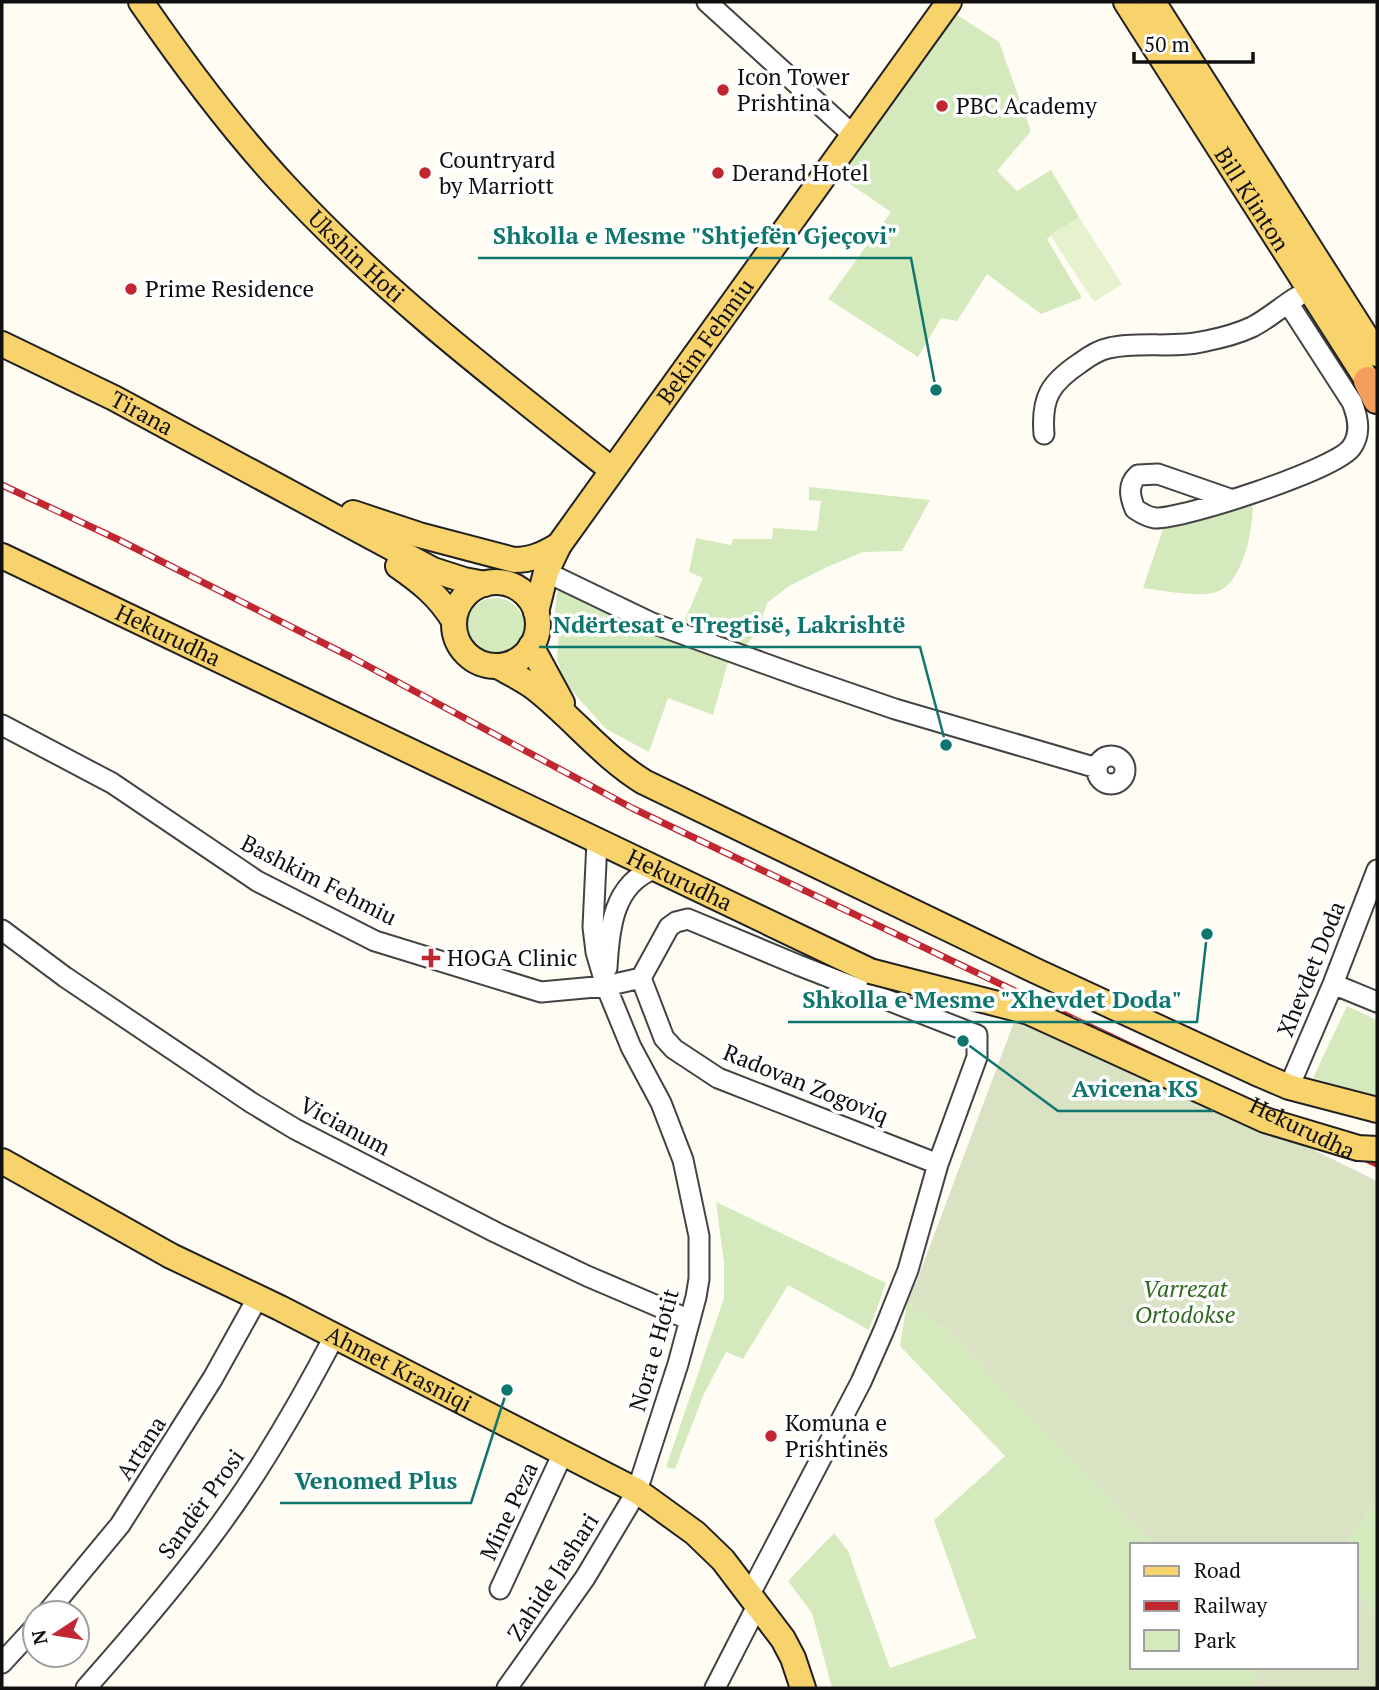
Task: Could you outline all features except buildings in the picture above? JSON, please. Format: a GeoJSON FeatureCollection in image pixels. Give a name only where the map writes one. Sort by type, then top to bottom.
{"type":"FeatureCollection","features":[{"type":"Feature","properties":{"kind":"main road","name":"Ukshin Hoti"},"geometry":{"type":"LineString","coordinates":[[141,2],[219,110],[313,215],[450,342],[612,470]]}},
{"type":"Feature","properties":{"kind":"main road","name":"Bekim Fehmiu"},"geometry":{"type":"LineString","coordinates":[[536,612],[546,572],[559,545],[948,2]]}},
{"type":"Feature","properties":{"kind":"main road","name":"Bill Klinton"},"geometry":{"type":"LineString","coordinates":[[1126,2],[1374,392]]}},
{"type":"Feature","properties":{"kind":"main road","name":"Bill Klinton"},"geometry":{"type":"LineString","coordinates":[[1153,2],[1377,354]]}},
{"type":"Feature","properties":{"kind":"main road","name":"Tirana"},"geometry":{"type":"LineString","coordinates":[[2,344],[114,398],[433,570],[464,580],[492,583]]}},
{"type":"Feature","properties":{"kind":"main road","name":"Tirana"},"geometry":{"type":"LineString","coordinates":[[278,486],[425,584],[454,621]]}},
{"type":"Feature","properties":{"kind":"main road"},"geometry":{"type":"LineString","coordinates":[[278,486],[419,535],[514,560],[528,560],[559,545]]}},
{"type":"Feature","properties":{"kind":"main road","name":"Bekim Fehmiu"},"geometry":{"type":"LineString","coordinates":[[492,583],[536,564],[559,545]]}},
{"type":"Feature","properties":{"kind":"main road","name":"Hekurudha"},"geometry":{"type":"LineString","coordinates":[[2,556],[870,971],[1029,1012],[1265,1120],[1358,1147],[1377,1149]]}},
{"type":"Feature","properties":{"kind":"main road"},"geometry":{"type":"LineString","coordinates":[[454,621],[463,598],[473,589],[492,583],[512,586],[523,593],[536,612],[536,635],[522,657],[498,667]]}},
{"type":"Feature","properties":{"kind":"main road","name":"Hekurudha"},"geometry":{"type":"LineString","coordinates":[[454,621],[455,636],[461,649],[478,662],[498,667],[535,688],[620,767],[644,782],[1036,971],[1289,1087],[1377,1110]]}},
{"type":"Feature","properties":{"kind":"main road","name":"Hekurudha"},"geometry":{"type":"LineString","coordinates":[[531,646],[555,693],[580,729]]}},
{"type":"Feature","properties":{"kind":"main road","name":"Ahmet Krasniqi"},"geometry":{"type":"LineString","coordinates":[[2,1161],[171,1256],[335,1335],[637,1491],[695,1533],[723,1560],[783,1639],[803,1688]]}},
{"type":"Feature","properties":{"kind":"street"},"geometry":{"type":"LineString","coordinates":[[707,2],[853,135]]}},
{"type":"Feature","properties":{"kind":"street"},"geometry":{"type":"LineString","coordinates":[[1044,434],[1042,414],[1045,399],[1053,385],[1087,358],[1108,348],[1186,345],[1229,335],[1253,326],[1310,289]]}},
{"type":"Feature","properties":{"kind":"street"},"geometry":{"type":"LineString","coordinates":[[1230,499],[1289,482],[1337,459],[1350,450],[1356,440],[1359,429],[1352,402],[1288,303]]}},
{"type":"Feature","properties":{"kind":"street"},"geometry":{"type":"LineString","coordinates":[[546,572],[652,623],[802,677],[895,709],[1097,768]]}},
{"type":"Feature","properties":{"kind":"street","name":"Bashkim Fehmiu"},"geometry":{"type":"LineString","coordinates":[[2,725],[112,783],[257,881],[375,941],[541,992],[606,986],[641,978]]}},
{"type":"Feature","properties":{"kind":"street","name":"Nora e Hotit"},"geometry":{"type":"LineString","coordinates":[[597,841],[593,927],[596,952],[606,986],[631,1047],[661,1102],[683,1160],[699,1236],[699,1279],[690,1320],[637,1491]]}},
{"type":"Feature","properties":{"kind":"street","name":"Nora e Hotit"},"geometry":{"type":"LineString","coordinates":[[606,986],[611,920],[621,898],[632,884],[643,873],[654,869]]}},
{"type":"Feature","properties":{"kind":"street","name":"Xhevdet Doda"},"geometry":{"type":"LineString","coordinates":[[1289,1087],[1377,870]]}},
{"type":"Feature","properties":{"kind":"street"},"geometry":{"type":"LineString","coordinates":[[641,978],[669,927],[688,919],[977,1035],[977,1058],[939,1164],[908,1270],[884,1330],[754,1599],[715,1688]]}},
{"type":"Feature","properties":{"kind":"street","name":"Vicianum"},"geometry":{"type":"LineString","coordinates":[[2,930],[65,977],[295,1129],[518,1243],[690,1320]]}},
{"type":"Feature","properties":{"kind":"street","name":"Radovan Zogoviq"},"geometry":{"type":"LineString","coordinates":[[641,978],[664,1038],[674,1049],[718,1078],[939,1164]]}},
{"type":"Feature","properties":{"kind":"street"},"geometry":{"type":"LineString","coordinates":[[1333,984],[1377,1002]]}},
{"type":"Feature","properties":{"kind":"street","name":"Artana"},"geometry":{"type":"LineString","coordinates":[[58,1599],[120,1524],[189,1419],[258,1297]]}},
{"type":"Feature","properties":{"kind":"street","name":"Sandër Prosi"},"geometry":{"type":"LineString","coordinates":[[86,1688],[212,1535],[269,1452],[335,1335]]}},
{"type":"Feature","properties":{"kind":"street","name":"Mine Peza"},"geometry":{"type":"LineString","coordinates":[[500,1589],[563,1453]]}},
{"type":"Feature","properties":{"kind":"street","name":"Zahide Jashari"},"geometry":{"type":"LineString","coordinates":[[507,1688],[585,1578],[637,1491]]}},
{"type":"Feature","properties":{"kind":"street"},"geometry":{"type":"LineString","coordinates":[[2,1663],[21,1642]]}},
{"type":"Feature","properties":{"kind":"green space"},"geometry":{"type":"Polygon","coordinates":[[[951,11],[999,42],[1031,131],[997,171],[1017,191],[1051,170],[1079,217],[1047,239],[1082,298],[1041,314],[987,274],[957,321],[941,318],[918,357],[828,299],[891,212],[837,175],[951,11]]]}},
{"type":"Feature","properties":{"kind":"green space"},"geometry":{"type":"Polygon","coordinates":[[[1079,217],[1122,284],[1094,302],[1050,235],[1079,217]]]}},
{"type":"Feature","properties":{"kind":"green space"},"geometry":{"type":"Polygon","coordinates":[[[809,487],[930,500],[902,551],[863,552],[789,586],[767,603],[758,631],[744,648],[684,622],[703,578],[689,572],[696,538],[731,545],[733,539],[772,539],[773,528],[817,531],[821,501],[809,500],[809,487]]]}},
{"type":"Feature","properties":{"kind":"green space"},"geometry":{"type":"Polygon","coordinates":[[[1253,504],[1251,526],[1241,565],[1228,585],[1219,591],[1203,594],[1143,588],[1164,526],[1253,504]]]}},
{"type":"Feature","properties":{"kind":"green space"},"geometry":{"type":"Polygon","coordinates":[[[558,585],[729,659],[713,715],[668,698],[649,752],[606,729],[565,683],[557,660],[559,632],[555,611],[558,585]]]}},
{"type":"Feature","properties":{"kind":"green space"},"geometry":{"type":"Polygon","coordinates":[[[495,598],[516,607],[525,628],[516,649],[495,658],[474,649],[465,628],[474,607],[495,598]]]}},
{"type":"Feature","properties":{"kind":"green space","name":"Varrezat Ortodokse"},"geometry":{"type":"Polygon","coordinates":[[[1020,1006],[1377,1181],[1377,1501],[1346,1543],[1151,1543],[948,1331],[907,1302],[1020,1006]]]}},
{"type":"Feature","properties":{"kind":"green space"},"geometry":{"type":"Polygon","coordinates":[[[1347,1006],[1377,1020],[1377,1099],[1313,1078],[1347,1006]]]}},
{"type":"Feature","properties":{"kind":"green space"},"geometry":{"type":"Polygon","coordinates":[[[716,1202],[886,1283],[869,1330],[788,1285],[743,1359],[726,1352],[703,1396],[675,1469],[666,1467],[724,1298],[724,1263],[716,1202]]]}},
{"type":"Feature","properties":{"kind":"green space"},"geometry":{"type":"Polygon","coordinates":[[[907,1302],[948,1331],[1151,1543],[1130,1543],[1130,1669],[1252,1669],[1257,1688],[832,1688],[812,1613],[788,1581],[834,1533],[848,1551],[890,1668],[976,1638],[934,1520],[1005,1456],[900,1346],[907,1302]]]}},
{"type":"Feature","properties":{"kind":"green space"},"geometry":{"type":"Polygon","coordinates":[[[1377,1501],[1377,1613],[1358,1593],[1358,1543],[1346,1543],[1377,1501]]]}},
{"type":"Feature","properties":{"kind":"green space"},"geometry":{"type":"Polygon","coordinates":[[[1358,1593],[1377,1613],[1377,1688],[1257,1688],[1252,1669],[1358,1669],[1358,1593]]]}},
{"type":"Feature","properties":{"kind":"railway"},"geometry":{"type":"LineString","coordinates":[[2,485],[117,539],[351,657],[632,808],[1377,1164]]}},
{"type":"Feature","properties":{"kind":"place","name":"Icon Tower Prishtina"},"geometry":{"type":"Point","coordinates":[723,90]}},
{"type":"Feature","properties":{"kind":"place","name":"PBC Academy"},"geometry":{"type":"Point","coordinates":[942,106]}},
{"type":"Feature","properties":{"kind":"place","name":"Countryard by Marriott"},"geometry":{"type":"Point","coordinates":[425,173]}},
{"type":"Feature","properties":{"kind":"place","name":"Derand Hotel"},"geometry":{"type":"Point","coordinates":[718,173]}},
{"type":"Feature","properties":{"kind":"place","name":"Prime Residence"},"geometry":{"type":"Point","coordinates":[131,289]}},
{"type":"Feature","properties":{"kind":"place","name":"Shkolla e Mesme \"Shtjefën Gjeçovi\""},"geometry":{"type":"Point","coordinates":[936,390]}},
{"type":"Feature","properties":{"kind":"place","name":"Ndërtesat e Tregtisë, Lakrishtë"},"geometry":{"type":"Point","coordinates":[946,745]}},
{"type":"Feature","properties":{"kind":"place","name":"Shkolla e Mesme \"Xhevdet Doda\""},"geometry":{"type":"Point","coordinates":[1207,934]}},
{"type":"Feature","properties":{"kind":"place","name":"HOGA Clinic"},"geometry":{"type":"Point","coordinates":[431,958]}},
{"type":"Feature","properties":{"kind":"place","name":"Avicena KS"},"geometry":{"type":"Point","coordinates":[963,1041]}},
{"type":"Feature","properties":{"kind":"place","name":"Venomed Plus"},"geometry":{"type":"Point","coordinates":[507,1390]}},
{"type":"Feature","properties":{"kind":"place","name":"Komuna e Prishtinës"},"geometry":{"type":"Point","coordinates":[771,1436]}}]}
